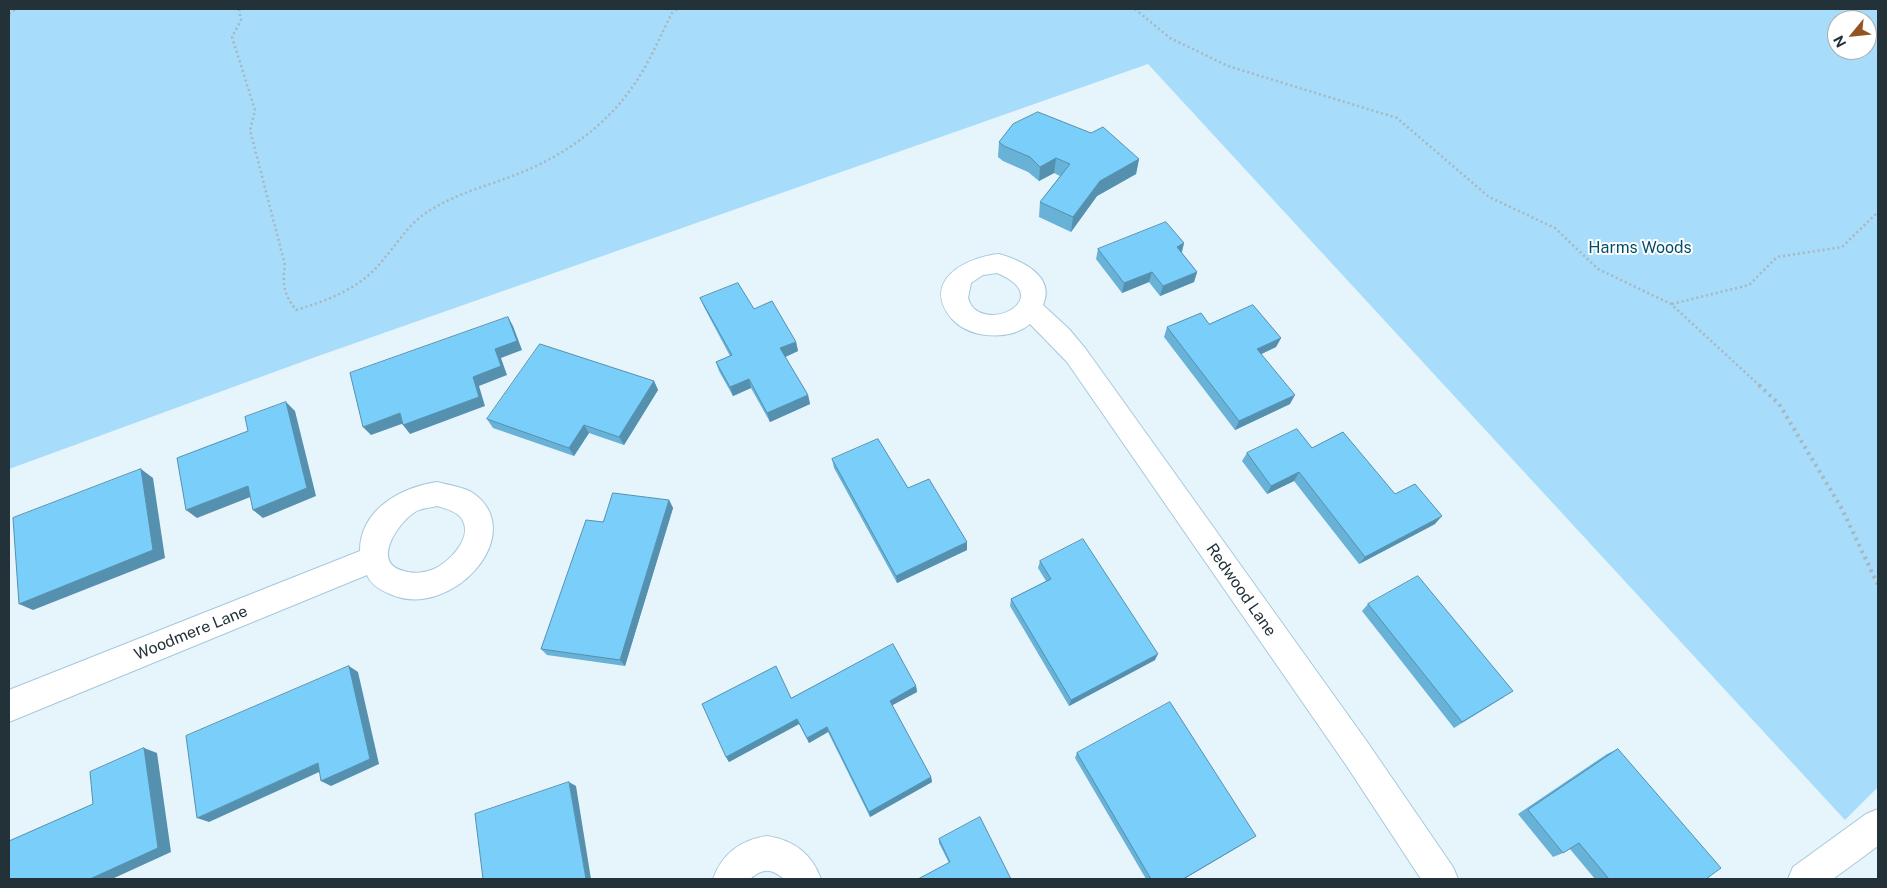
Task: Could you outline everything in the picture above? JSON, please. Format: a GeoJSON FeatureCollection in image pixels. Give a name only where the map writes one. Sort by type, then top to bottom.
{"type":"FeatureCollection","features":[{"type":"Feature","properties":{"kind":"street","name":"Redwood Lane"},"geometry":{"type":"LineString","coordinates":[[1031,309],[1060,336],[1076,355],[1358,754],[1441,879]]}},
{"type":"Feature","properties":{"kind":"street","name":"Woodmere Lane"},"geometry":{"type":"LineString","coordinates":[[9,706],[373,559]]}},
{"type":"Feature","properties":{"kind":"street"},"geometry":{"type":"LineString","coordinates":[[1805,879],[1878,826]]}},
{"type":"Feature","properties":{"kind":"street"},"geometry":{"type":"LineString","coordinates":[[730,879],[745,861],[757,855],[769,853],[790,860],[804,879]]}},
{"type":"Feature","properties":{"kind":"path"},"geometry":{"type":"LineString","coordinates":[[9,14],[16,9]]}},
{"type":"Feature","properties":{"kind":"path"},"geometry":{"type":"LineString","coordinates":[[239,9],[241,20],[232,37],[255,110],[250,130],[252,146],[261,171],[280,251],[285,264],[282,284],[286,297],[296,310],[342,295],[382,262],[399,236],[430,210],[466,191],[499,182],[539,165],[570,148],[611,112],[637,79],[662,31],[677,9]]}},
{"type":"Feature","properties":{"kind":"path"},"geometry":{"type":"LineString","coordinates":[[1135,9],[1170,38],[1228,66],[1397,118],[1489,197],[1555,228],[1598,269],[1671,304],[1779,404],[1842,509],[1878,586]]}},
{"type":"Feature","properties":{"kind":"path"},"geometry":{"type":"LineString","coordinates":[[1671,304],[1749,285],[1777,256],[1842,247],[1878,212]]}},
{"type":"Feature","properties":{"kind":"green space","name":"Harms Woods"},"geometry":{"type":"Polygon","coordinates":[[[9,9],[1878,9],[1878,787],[1845,820],[1148,64],[307,360],[9,469],[9,9]]]}},
{"type":"Feature","properties":{"kind":"building"},"geometry":{"type":"Polygon","coordinates":[[[1038,112],[1091,133],[1103,127],[1139,159],[1100,181],[1073,217],[1040,202],[1070,164],[1056,158],[1040,167],[1030,157],[999,142],[1013,124],[1038,112]]]}},
{"type":"Feature","properties":{"kind":"building"},"geometry":{"type":"Polygon","coordinates":[[[1166,222],[1184,243],[1177,247],[1197,272],[1163,286],[1152,272],[1124,283],[1098,249],[1166,222]]]}},
{"type":"Feature","properties":{"kind":"building"},"geometry":{"type":"Polygon","coordinates":[[[738,283],[754,309],[772,301],[796,342],[780,348],[808,395],[767,413],[749,379],[730,387],[716,362],[732,355],[700,298],[738,283]]]}},
{"type":"Feature","properties":{"kind":"building"},"geometry":{"type":"Polygon","coordinates":[[[1253,305],[1281,338],[1257,349],[1295,395],[1239,421],[1167,327],[1201,313],[1209,324],[1253,305]]]}},
{"type":"Feature","properties":{"kind":"building"},"geometry":{"type":"Polygon","coordinates":[[[508,317],[517,341],[495,349],[501,366],[473,377],[479,397],[403,425],[400,413],[363,427],[350,373],[508,317]]]}},
{"type":"Feature","properties":{"kind":"building"},"geometry":{"type":"Polygon","coordinates":[[[540,344],[654,381],[619,437],[584,425],[569,448],[487,419],[540,344]]]}},
{"type":"Feature","properties":{"kind":"building"},"geometry":{"type":"Polygon","coordinates":[[[286,402],[307,488],[253,510],[248,486],[186,510],[177,458],[248,431],[245,417],[286,402]]]}},
{"type":"Feature","properties":{"kind":"building"},"geometry":{"type":"Polygon","coordinates":[[[1297,429],[1312,448],[1343,432],[1395,494],[1415,484],[1442,516],[1365,557],[1299,472],[1271,486],[1247,453],[1297,429]]]}},
{"type":"Feature","properties":{"kind":"building"},"geometry":{"type":"Polygon","coordinates":[[[878,439],[908,488],[929,479],[967,542],[896,576],[832,459],[878,439]]]}},
{"type":"Feature","properties":{"kind":"building"},"geometry":{"type":"Polygon","coordinates":[[[141,469],[153,550],[19,604],[13,518],[141,469]]]}},
{"type":"Feature","properties":{"kind":"building"},"geometry":{"type":"Polygon","coordinates":[[[613,493],[669,500],[620,660],[541,649],[586,520],[603,522],[613,493]]]}},
{"type":"Feature","properties":{"kind":"building"},"geometry":{"type":"Polygon","coordinates":[[[1083,539],[1158,654],[1071,700],[1011,599],[1051,579],[1040,561],[1083,539]]]}},
{"type":"Feature","properties":{"kind":"building"},"geometry":{"type":"Polygon","coordinates":[[[1418,576],[1513,691],[1462,722],[1368,604],[1418,576]]]}},
{"type":"Feature","properties":{"kind":"building"},"geometry":{"type":"Polygon","coordinates":[[[893,644],[916,686],[890,701],[931,777],[869,812],[827,727],[807,738],[797,719],[726,757],[702,704],[776,666],[791,698],[893,644]]]}},
{"type":"Feature","properties":{"kind":"building"},"geometry":{"type":"Polygon","coordinates":[[[349,666],[370,759],[321,781],[318,763],[197,818],[186,736],[349,666]]]}},
{"type":"Feature","properties":{"kind":"building"},"geometry":{"type":"Polygon","coordinates":[[[1170,702],[1256,836],[1183,879],[1151,879],[1077,753],[1170,702]]]}},
{"type":"Feature","properties":{"kind":"building"},"geometry":{"type":"Polygon","coordinates":[[[144,748],[158,848],[90,879],[9,879],[9,841],[93,804],[90,772],[144,748]]]}},
{"type":"Feature","properties":{"kind":"building"},"geometry":{"type":"Polygon","coordinates":[[[1618,749],[1721,868],[1706,879],[1609,879],[1579,843],[1563,853],[1528,810],[1618,749]]]}},
{"type":"Feature","properties":{"kind":"building"},"geometry":{"type":"Polygon","coordinates":[[[569,782],[586,879],[483,879],[475,814],[569,782]]]}},
{"type":"Feature","properties":{"kind":"building"},"geometry":{"type":"Polygon","coordinates":[[[980,817],[1011,879],[918,879],[950,862],[939,839],[980,817]]]}}]}
